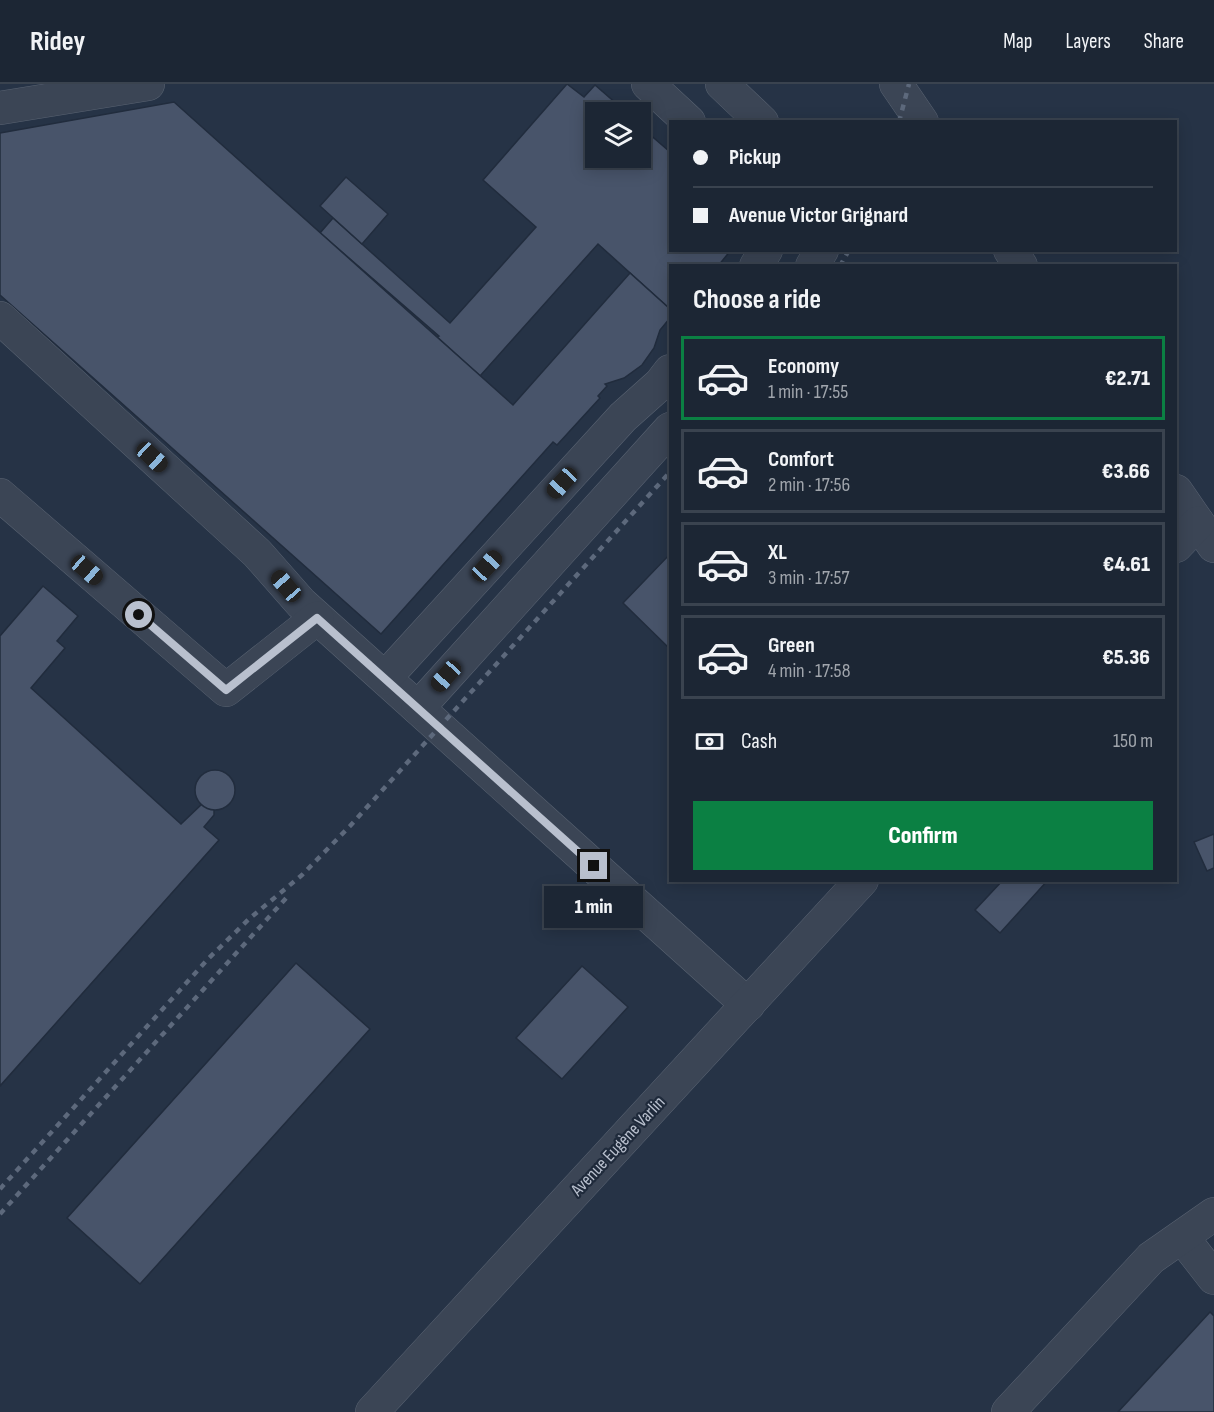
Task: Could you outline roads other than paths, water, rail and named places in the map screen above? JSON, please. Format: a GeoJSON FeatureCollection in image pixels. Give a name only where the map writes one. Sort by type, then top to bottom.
{"type":"FeatureCollection","features":[{"type":"Feature","properties":{"kind":"street"},"geometry":{"type":"LineString","coordinates":[[0,108],[148,84]]}},
{"type":"Feature","properties":{"kind":"street"},"geometry":{"type":"LineString","coordinates":[[648,84],[687,120]]}},
{"type":"Feature","properties":{"kind":"street"},"geometry":{"type":"LineString","coordinates":[[722,84],[760,120]]}},
{"type":"Feature","properties":{"kind":"street"},"geometry":{"type":"LineString","coordinates":[[896,84],[921,120]]}},
{"type":"Feature","properties":{"kind":"street"},"geometry":{"type":"LineString","coordinates":[[0,318],[257,553],[309,610],[748,1005]]}},
{"type":"Feature","properties":{"kind":"street"},"geometry":{"type":"LineString","coordinates":[[385,678],[615,426],[660,384],[669,372]]}},
{"type":"Feature","properties":{"kind":"street"},"geometry":{"type":"LineString","coordinates":[[418,708],[669,430]]}},
{"type":"Feature","properties":{"kind":"street"},"geometry":{"type":"LineString","coordinates":[[1177,493],[1196,538]]}},
{"type":"Feature","properties":{"kind":"street"},"geometry":{"type":"LineString","coordinates":[[0,495],[226,690],[309,610]]}},
{"type":"Feature","properties":{"kind":"street","name":"Avenue Eugène Varlin"},"geometry":{"type":"LineString","coordinates":[[372,1412],[860,882]]}},
{"type":"Feature","properties":{"kind":"street"},"geometry":{"type":"LineString","coordinates":[[1008,1412],[1151,1257],[1214,1214]]}},
{"type":"Feature","properties":{"kind":"street"},"geometry":{"type":"LineString","coordinates":[[1182,1237],[1214,1278]]}},
{"type":"Feature","properties":{"kind":"railway"},"geometry":{"type":"LineString","coordinates":[[900,120],[909,84]]}},
{"type":"Feature","properties":{"kind":"railway"},"geometry":{"type":"LineString","coordinates":[[841,264],[848,252]]}},
{"type":"Feature","properties":{"kind":"railway"},"geometry":{"type":"LineString","coordinates":[[0,1189],[208,959],[249,919],[302,875],[350,826],[669,473]]}},
{"type":"Feature","properties":{"kind":"railway"},"geometry":{"type":"LineString","coordinates":[[0,1214],[288,896]]}}]}
